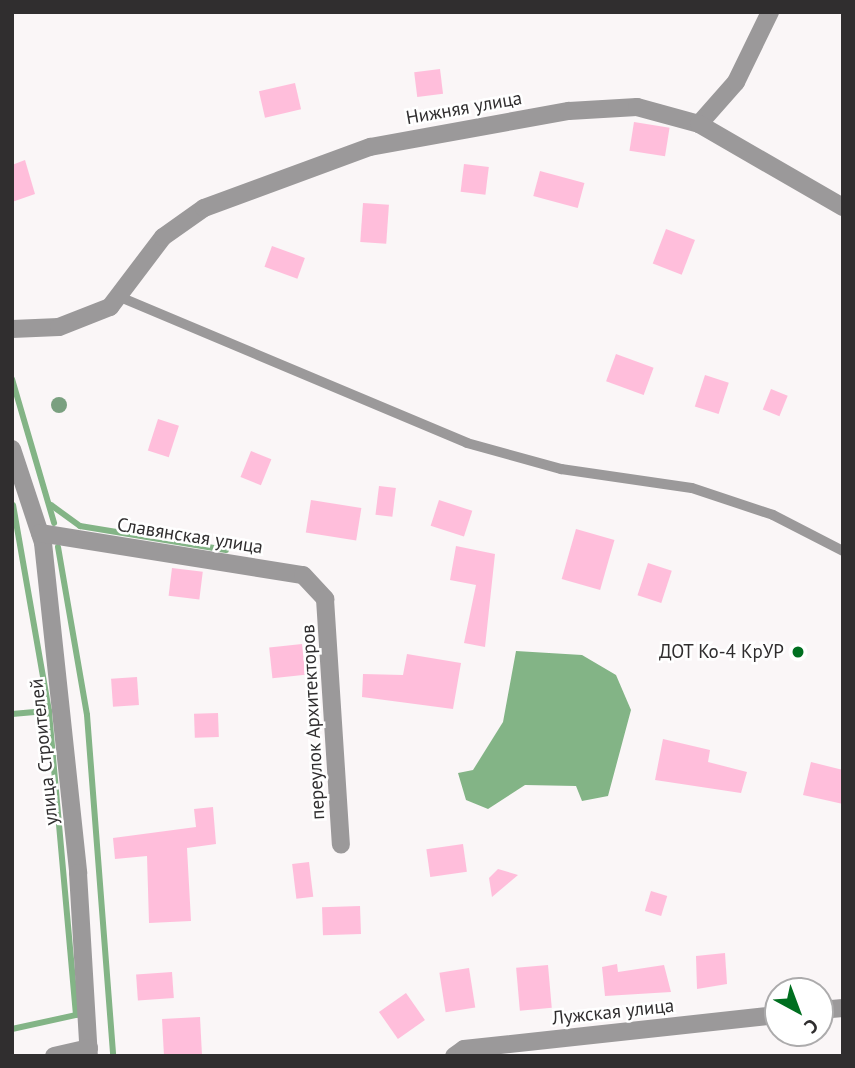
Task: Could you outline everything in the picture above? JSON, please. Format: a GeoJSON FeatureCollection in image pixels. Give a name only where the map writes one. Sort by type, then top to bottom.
{"type":"FeatureCollection","features":[{"type":"Feature","properties":{"kind":"street"},"geometry":{"type":"LineString","coordinates":[[699,124],[736,82],[769,12]]}},
{"type":"Feature","properties":{"kind":"street","name":"Нижняя улица"},"geometry":{"type":"LineString","coordinates":[[120,297],[163,237],[204,208],[370,147],[569,111],[637,107],[699,124],[843,206]]}},
{"type":"Feature","properties":{"kind":"street"},"geometry":{"type":"LineString","coordinates":[[12,329],[58,327],[120,297]]}},
{"type":"Feature","properties":{"kind":"street","name":"улица Строителей"},"geometry":{"type":"LineString","coordinates":[[12,449],[40,533],[78,873],[89,1052]]}},
{"type":"Feature","properties":{"kind":"street","name":"Славянская улица"},"geometry":{"type":"LineString","coordinates":[[40,533],[303,575],[325,599]]}},
{"type":"Feature","properties":{"kind":"street","name":"переулок Архитекторов"},"geometry":{"type":"LineString","coordinates":[[325,599],[341,844]]}},
{"type":"Feature","properties":{"kind":"street","name":"Лужская улица"},"geometry":{"type":"LineString","coordinates":[[454,1056],[464,1049],[764,1017]]}},
{"type":"Feature","properties":{"kind":"street"},"geometry":{"type":"LineString","coordinates":[[54,1056],[89,1052]]}},
{"type":"Feature","properties":{"kind":"lane"},"geometry":{"type":"LineString","coordinates":[[120,297],[467,443],[562,469],[692,488],[773,515],[843,551]]}},
{"type":"Feature","properties":{"kind":"shaded area"},"geometry":{"type":"Polygon","coordinates":[[[516,651],[582,655],[616,675],[631,710],[608,796],[582,801],[576,786],[525,785],[488,809],[466,800],[458,773],[473,770],[503,722],[516,651]]]}},
{"type":"Feature","properties":{"kind":"building"},"geometry":{"type":"Polygon","coordinates":[[[440,69],[443,94],[417,97],[414,72],[440,69]]]}},
{"type":"Feature","properties":{"kind":"building"},"geometry":{"type":"Polygon","coordinates":[[[295,83],[301,109],[265,118],[259,91],[295,83]]]}},
{"type":"Feature","properties":{"kind":"building"},"geometry":{"type":"Polygon","coordinates":[[[634,122],[670,128],[665,156],[629,151],[634,122]]]}},
{"type":"Feature","properties":{"kind":"building"},"geometry":{"type":"Polygon","coordinates":[[[25,160],[35,194],[12,202],[12,165],[25,160]]]}},
{"type":"Feature","properties":{"kind":"building"},"geometry":{"type":"Polygon","coordinates":[[[464,164],[489,167],[485,195],[461,192],[464,164]]]}},
{"type":"Feature","properties":{"kind":"building"},"geometry":{"type":"Polygon","coordinates":[[[540,171],[584,183],[578,208],[533,196],[540,171]]]}},
{"type":"Feature","properties":{"kind":"building"},"geometry":{"type":"Polygon","coordinates":[[[363,203],[389,205],[386,244],[360,242],[363,203]]]}},
{"type":"Feature","properties":{"kind":"building"},"geometry":{"type":"Polygon","coordinates":[[[666,229],[695,240],[682,275],[653,264],[666,229]]]}},
{"type":"Feature","properties":{"kind":"building"},"geometry":{"type":"Polygon","coordinates":[[[272,246],[305,258],[297,279],[264,267],[272,246]]]}},
{"type":"Feature","properties":{"kind":"building"},"geometry":{"type":"Polygon","coordinates":[[[616,354],[654,368],[644,395],[606,381],[616,354]]]}},
{"type":"Feature","properties":{"kind":"building"},"geometry":{"type":"Polygon","coordinates":[[[705,375],[729,383],[719,414],[695,406],[705,375]]]}},
{"type":"Feature","properties":{"kind":"building"},"geometry":{"type":"Polygon","coordinates":[[[771,389],[788,396],[779,416],[763,409],[771,389]]]}},
{"type":"Feature","properties":{"kind":"building"},"geometry":{"type":"Polygon","coordinates":[[[158,419],[179,426],[169,457],[148,450],[158,419]]]}},
{"type":"Feature","properties":{"kind":"building"},"geometry":{"type":"Polygon","coordinates":[[[251,451],[271,459],[261,485],[241,477],[251,451]]]}},
{"type":"Feature","properties":{"kind":"building"},"geometry":{"type":"Polygon","coordinates":[[[379,486],[396,488],[392,517],[375,515],[379,486]]]}},
{"type":"Feature","properties":{"kind":"building"},"geometry":{"type":"Polygon","coordinates":[[[311,500],[361,508],[356,541],[306,533],[311,500]]]}},
{"type":"Feature","properties":{"kind":"building"},"geometry":{"type":"Polygon","coordinates":[[[439,500],[472,511],[464,536],[431,526],[439,500]]]}},
{"type":"Feature","properties":{"kind":"building"},"geometry":{"type":"Polygon","coordinates":[[[576,529],[614,540],[600,590],[562,579],[576,529]]]}},
{"type":"Feature","properties":{"kind":"building"},"geometry":{"type":"Polygon","coordinates":[[[456,546],[495,554],[485,647],[464,643],[476,585],[450,580],[456,546]]]}},
{"type":"Feature","properties":{"kind":"building"},"geometry":{"type":"Polygon","coordinates":[[[648,563],[672,571],[661,603],[637,595],[648,563]]]}},
{"type":"Feature","properties":{"kind":"building"},"geometry":{"type":"Polygon","coordinates":[[[172,568],[203,572],[199,600],[169,596],[172,568]]]}},
{"type":"Feature","properties":{"kind":"building"},"geometry":{"type":"Polygon","coordinates":[[[302,644],[305,675],[272,678],[269,647],[302,644]]]}},
{"type":"Feature","properties":{"kind":"building"},"geometry":{"type":"Polygon","coordinates":[[[407,654],[461,663],[453,709],[362,697],[363,674],[403,675],[407,654]]]}},
{"type":"Feature","properties":{"kind":"building"},"geometry":{"type":"Polygon","coordinates":[[[137,677],[139,705],[113,707],[111,679],[137,677]]]}},
{"type":"Feature","properties":{"kind":"building"},"geometry":{"type":"Polygon","coordinates":[[[218,713],[219,737],[195,738],[194,714],[218,713]]]}},
{"type":"Feature","properties":{"kind":"building"},"geometry":{"type":"Polygon","coordinates":[[[663,739],[710,750],[708,762],[747,772],[741,793],[655,780],[663,739]]]}},
{"type":"Feature","properties":{"kind":"building"},"geometry":{"type":"Polygon","coordinates":[[[811,762],[843,770],[843,804],[803,795],[811,762]]]}},
{"type":"Feature","properties":{"kind":"building"},"geometry":{"type":"Polygon","coordinates":[[[213,807],[216,844],[187,848],[191,921],[149,923],[147,856],[115,859],[113,838],[196,827],[194,809],[213,807]]]}},
{"type":"Feature","properties":{"kind":"building"},"geometry":{"type":"Polygon","coordinates":[[[463,844],[467,872],[430,877],[426,849],[463,844]]]}},
{"type":"Feature","properties":{"kind":"building"},"geometry":{"type":"Polygon","coordinates":[[[309,862],[313,897],[296,899],[292,864],[309,862]]]}},
{"type":"Feature","properties":{"kind":"building"},"geometry":{"type":"Polygon","coordinates":[[[498,869],[518,875],[492,897],[489,878],[498,869]]]}},
{"type":"Feature","properties":{"kind":"building"},"geometry":{"type":"Polygon","coordinates":[[[651,891],[667,896],[661,916],[645,911],[651,891]]]}},
{"type":"Feature","properties":{"kind":"building"},"geometry":{"type":"Polygon","coordinates":[[[360,906],[361,934],[323,935],[322,907],[360,906]]]}},
{"type":"Feature","properties":{"kind":"building"},"geometry":{"type":"Polygon","coordinates":[[[725,953],[727,984],[697,989],[696,956],[725,953]]]}},
{"type":"Feature","properties":{"kind":"building"},"geometry":{"type":"Polygon","coordinates":[[[617,964],[618,972],[664,965],[671,992],[605,996],[602,967],[617,964]]]}},
{"type":"Feature","properties":{"kind":"building"},"geometry":{"type":"Polygon","coordinates":[[[548,965],[552,1008],[520,1011],[516,968],[548,965]]]}},
{"type":"Feature","properties":{"kind":"building"},"geometry":{"type":"Polygon","coordinates":[[[469,968],[475,1008],[446,1012],[439,973],[469,968]]]}},
{"type":"Feature","properties":{"kind":"building"},"geometry":{"type":"Polygon","coordinates":[[[172,972],[174,998],[138,1000],[136,975],[172,972]]]}},
{"type":"Feature","properties":{"kind":"building"},"geometry":{"type":"Polygon","coordinates":[[[406,993],[425,1020],[398,1039],[379,1012],[406,993]]]}},
{"type":"Feature","properties":{"kind":"building"},"geometry":{"type":"Polygon","coordinates":[[[200,1017],[202,1056],[164,1056],[162,1019],[200,1017]]]}},
{"type":"Feature","properties":{"kind":"waterway"},"geometry":{"type":"LineString","coordinates":[[12,379],[54,523]]}},
{"type":"Feature","properties":{"kind":"waterway"},"geometry":{"type":"LineString","coordinates":[[12,1029],[76,1015],[49,711],[13,505]]}},
{"type":"Feature","properties":{"kind":"waterway"},"geometry":{"type":"LineString","coordinates":[[51,505],[80,526],[226,550]]}},
{"type":"Feature","properties":{"kind":"waterway"},"geometry":{"type":"LineString","coordinates":[[58,547],[87,715],[113,1056]]}},
{"type":"Feature","properties":{"kind":"waterway"},"geometry":{"type":"LineString","coordinates":[[12,714],[49,711]]}},
{"type":"Feature","properties":{"kind":"place","name":"ДОТ Ко-4 КрУР"},"geometry":{"type":"Point","coordinates":[798,652]}}]}
